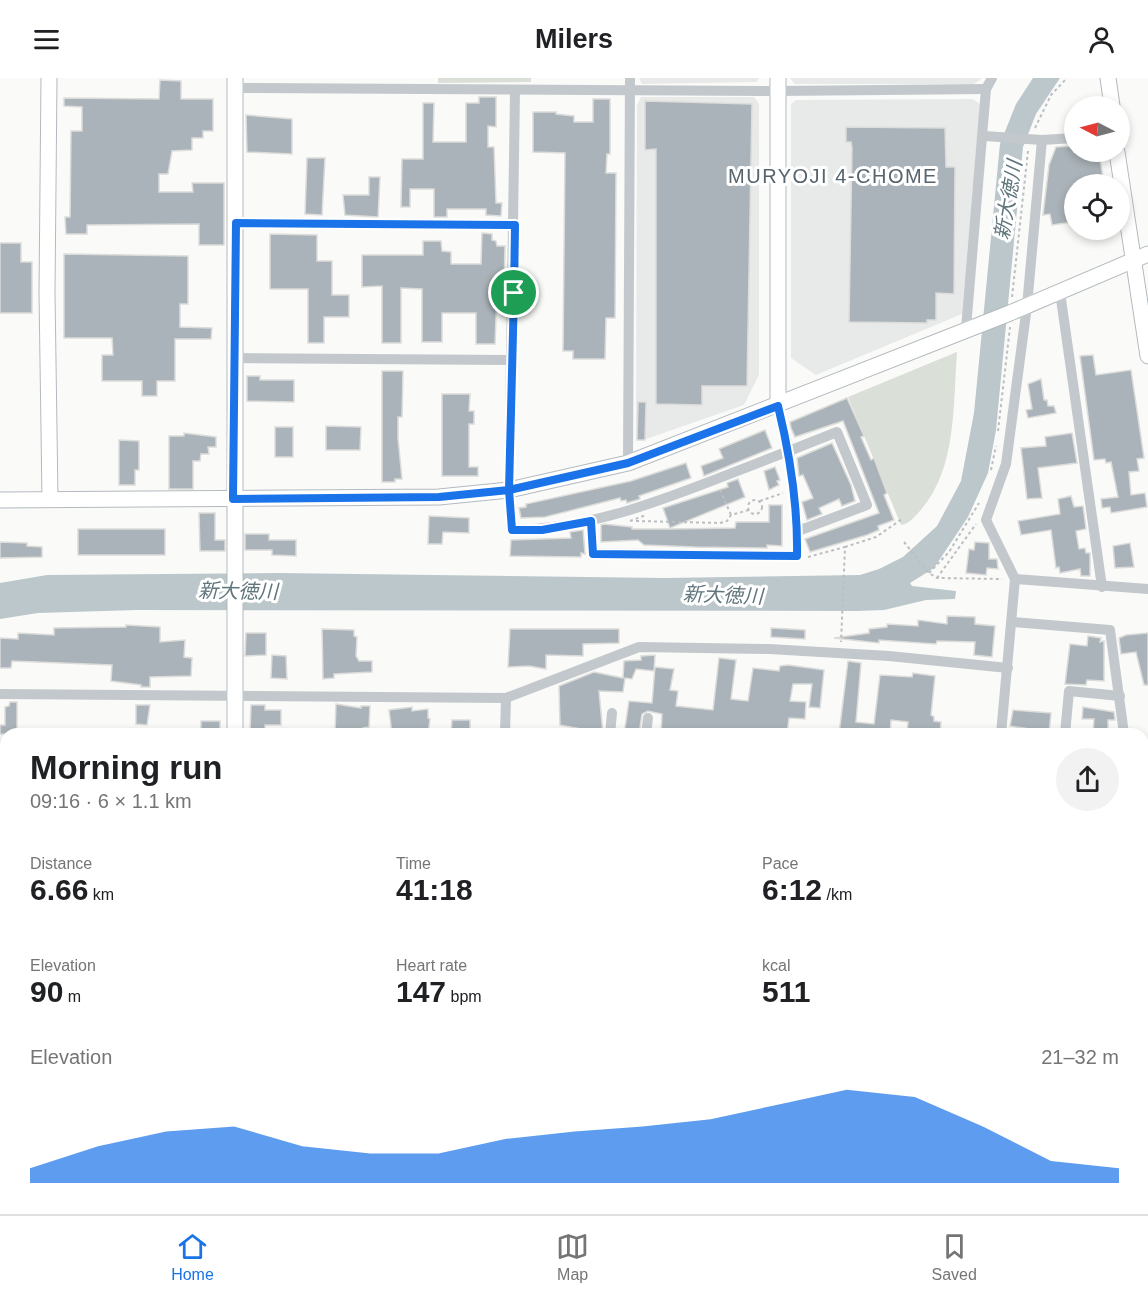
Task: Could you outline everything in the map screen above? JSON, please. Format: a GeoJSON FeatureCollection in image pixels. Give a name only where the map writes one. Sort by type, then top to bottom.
{"type":"FeatureCollection","features":[{"type":"Feature","properties":{"kind":"street"},"geometry":{"type":"LineString","coordinates":[[49,78],[47,293],[50,499]]}},
{"type":"Feature","properties":{"kind":"street"},"geometry":{"type":"LineString","coordinates":[[628,463],[630,78]]}},
{"type":"Feature","properties":{"kind":"street"},"geometry":{"type":"LineString","coordinates":[[970,327],[973,228],[986,136],[986,89],[992,78]]}},
{"type":"Feature","properties":{"kind":"street"},"geometry":{"type":"LineString","coordinates":[[1108,78],[1111,96]]}},
{"type":"Feature","properties":{"kind":"street"},"geometry":{"type":"LineString","coordinates":[[235,728],[233,499],[235,83],[515,90],[630,90],[778,84],[986,89]]}},
{"type":"Feature","properties":{"kind":"street"},"geometry":{"type":"LineString","coordinates":[[591,521],[593,554],[797,556],[798,531],[789,451],[778,406],[778,84]]}},
{"type":"Feature","properties":{"kind":"street"},"geometry":{"type":"LineString","coordinates":[[515,90],[513,360],[509,490],[512,530],[542,530],[591,521],[837,432],[867,505],[798,531]]}},
{"type":"Feature","properties":{"kind":"street"},"geometry":{"type":"LineString","coordinates":[[986,136],[1064,138]]}},
{"type":"Feature","properties":{"kind":"street"},"geometry":{"type":"LineString","coordinates":[[1002,728],[1015,579],[986,520],[1006,464],[1027,306],[1037,139]]}},
{"type":"Feature","properties":{"kind":"street"},"geometry":{"type":"LineString","coordinates":[[1119,162],[1141,257],[1148,357]]}},
{"type":"Feature","properties":{"kind":"street"},"geometry":{"type":"LineString","coordinates":[[236,223],[515,225]]}},
{"type":"Feature","properties":{"kind":"street"},"geometry":{"type":"LineString","coordinates":[[0,500],[439,497],[509,490],[628,463],[1010,313],[1141,257]]}},
{"type":"Feature","properties":{"kind":"street"},"geometry":{"type":"LineString","coordinates":[[1060,292],[1102,587]]}},
{"type":"Feature","properties":{"kind":"street"},"geometry":{"type":"LineString","coordinates":[[234,358],[513,360]]}},
{"type":"Feature","properties":{"kind":"street"},"geometry":{"type":"LineString","coordinates":[[1015,579],[1148,589]]}},
{"type":"Feature","properties":{"kind":"street"},"geometry":{"type":"LineString","coordinates":[[1012,622],[1110,630],[1123,728]]}},
{"type":"Feature","properties":{"kind":"street"},"geometry":{"type":"LineString","coordinates":[[0,694],[506,698],[639,646],[840,654],[1008,668]]}},
{"type":"Feature","properties":{"kind":"street"},"geometry":{"type":"LineString","coordinates":[[1066,728],[1069,691],[1120,696]]}},
{"type":"Feature","properties":{"kind":"street"},"geometry":{"type":"LineString","coordinates":[[505,728],[506,698]]}},
{"type":"Feature","properties":{"kind":"street"},"geometry":{"type":"LineString","coordinates":[[611,728],[612,713]]}},
{"type":"Feature","properties":{"kind":"street"},"geometry":{"type":"LineString","coordinates":[[647,728],[648,718]]}},
{"type":"Feature","properties":{"kind":"path"},"geometry":{"type":"LineString","coordinates":[[714,478],[731,515]]}},
{"type":"Feature","properties":{"kind":"path"},"geometry":{"type":"LineString","coordinates":[[749,510],[751,501],[760,501],[793,489]]}},
{"type":"Feature","properties":{"kind":"path"},"geometry":{"type":"LineString","coordinates":[[749,510],[754,514],[759,513],[763,507],[760,501]]}},
{"type":"Feature","properties":{"kind":"path"},"geometry":{"type":"LineString","coordinates":[[636,522],[720,523],[727,521],[731,515],[749,510]]}},
{"type":"Feature","properties":{"kind":"path"},"geometry":{"type":"LineString","coordinates":[[797,556],[805,558],[876,537],[902,519]]}},
{"type":"Feature","properties":{"kind":"path"},"geometry":{"type":"LineString","coordinates":[[937,578],[978,522],[986,520]]}},
{"type":"Feature","properties":{"kind":"path"},"geometry":{"type":"LineString","coordinates":[[904,542],[929,573],[937,578],[1015,579]]}},
{"type":"Feature","properties":{"kind":"path"},"geometry":{"type":"LineString","coordinates":[[840,654],[843,624],[844,547]]}},
{"type":"Feature","properties":{"kind":"shaded area"},"geometry":{"type":"Polygon","coordinates":[[[438,78],[531,78],[531,82],[438,83],[438,78]]]}},
{"type":"Feature","properties":{"kind":"shaded area"},"geometry":{"type":"Polygon","coordinates":[[[639,78],[759,78],[757,82],[642,84],[639,78]]]}},
{"type":"Feature","properties":{"kind":"shaded area"},"geometry":{"type":"Polygon","coordinates":[[[790,78],[982,78],[974,84],[795,84],[790,78]]]}},
{"type":"Feature","properties":{"kind":"shaded area"},"geometry":{"type":"Polygon","coordinates":[[[641,97],[754,97],[759,104],[759,375],[744,405],[646,439],[636,436],[637,105],[641,97]]]}},
{"type":"Feature","properties":{"kind":"shaded area"},"geometry":{"type":"Polygon","coordinates":[[[973,99],[980,104],[962,314],[816,375],[791,358],[791,104],[796,100],[973,99]]]}},
{"type":"Feature","properties":{"kind":"shaded area"},"geometry":{"type":"Polygon","coordinates":[[[957,352],[951,436],[947,457],[931,496],[909,522],[901,525],[848,397],[957,352]]]}},
{"type":"Feature","properties":{"kind":"water","name":"新大徳川"},"geometry":{"type":"Polygon","coordinates":[[[1033,78],[1060,78],[1036,114],[1023,147],[996,430],[988,473],[968,517],[934,568],[910,583],[912,586],[956,591],[955,599],[926,600],[884,610],[856,611],[136,610],[38,613],[0,619],[0,583],[47,575],[278,573],[664,578],[860,575],[879,569],[903,557],[937,526],[961,481],[974,413],[1000,144],[1016,104],[1033,78]]]}},
{"type":"Feature","properties":{"kind":"building"},"geometry":{"type":"Polygon","coordinates":[[[160,80],[181,81],[181,99],[213,99],[213,131],[203,131],[203,138],[192,138],[192,150],[172,151],[168,174],[159,174],[159,192],[193,192],[192,183],[224,183],[224,245],[199,245],[199,224],[87,225],[87,234],[66,234],[65,217],[70,217],[71,131],[82,131],[82,107],[64,106],[64,98],[159,99],[160,80]]]}},
{"type":"Feature","properties":{"kind":"building"},"geometry":{"type":"Polygon","coordinates":[[[479,97],[496,97],[496,127],[488,126],[488,147],[494,147],[496,203],[502,203],[501,216],[486,215],[486,209],[447,209],[447,217],[434,217],[434,189],[410,189],[410,207],[401,207],[402,159],[423,159],[423,103],[434,103],[433,142],[466,142],[466,103],[479,103],[479,97]]]}},
{"type":"Feature","properties":{"kind":"building"},"geometry":{"type":"Polygon","coordinates":[[[593,99],[610,99],[610,154],[607,154],[606,173],[616,173],[615,318],[606,318],[605,359],[573,359],[573,351],[563,351],[565,153],[533,152],[533,112],[556,112],[556,114],[574,116],[574,122],[593,122],[593,99]]]}},
{"type":"Feature","properties":{"kind":"building"},"geometry":{"type":"Polygon","coordinates":[[[645,101],[752,104],[747,386],[702,386],[702,405],[656,404],[656,149],[645,150],[645,101]]]}},
{"type":"Feature","properties":{"kind":"building"},"geometry":{"type":"Polygon","coordinates":[[[246,115],[292,119],[292,154],[247,152],[246,115]]]}},
{"type":"Feature","properties":{"kind":"building"},"geometry":{"type":"Polygon","coordinates":[[[846,127],[945,128],[946,167],[955,167],[954,294],[936,293],[936,320],[927,320],[927,323],[849,322],[852,148],[851,142],[846,142],[846,127]]]}},
{"type":"Feature","properties":{"kind":"building"},"geometry":{"type":"Polygon","coordinates":[[[1056,147],[1064,147],[1064,162],[1101,162],[1102,174],[1064,174],[1064,223],[1052,225],[1050,214],[1043,215],[1049,165],[1056,147]]]}},
{"type":"Feature","properties":{"kind":"building"},"geometry":{"type":"Polygon","coordinates":[[[307,158],[325,158],[322,215],[305,214],[307,158]]]}},
{"type":"Feature","properties":{"kind":"building"},"geometry":{"type":"Polygon","coordinates":[[[369,177],[380,177],[378,217],[345,215],[343,195],[369,195],[369,177]]]}},
{"type":"Feature","properties":{"kind":"building"},"geometry":{"type":"Polygon","coordinates":[[[482,233],[492,234],[492,240],[496,241],[497,246],[505,246],[504,292],[497,292],[495,344],[476,344],[476,313],[442,313],[442,342],[422,342],[422,289],[401,288],[401,343],[382,343],[382,286],[362,287],[362,255],[423,255],[423,241],[441,241],[442,251],[451,252],[451,264],[481,264],[482,233]]]}},
{"type":"Feature","properties":{"kind":"building"},"geometry":{"type":"Polygon","coordinates":[[[270,234],[317,235],[317,261],[332,261],[332,295],[349,295],[349,317],[324,317],[324,343],[308,343],[308,289],[270,289],[270,234]]]}},
{"type":"Feature","properties":{"kind":"building"},"geometry":{"type":"Polygon","coordinates":[[[0,243],[21,243],[21,262],[32,262],[32,313],[0,313],[0,243]]]}},
{"type":"Feature","properties":{"kind":"building"},"geometry":{"type":"Polygon","coordinates":[[[64,254],[188,256],[188,304],[180,304],[180,327],[212,328],[211,339],[175,339],[175,381],[157,381],[157,396],[142,396],[142,381],[102,381],[102,355],[113,355],[112,338],[64,338],[64,254]]]}},
{"type":"Feature","properties":{"kind":"building"},"geometry":{"type":"Polygon","coordinates":[[[1093,355],[1096,375],[1131,370],[1144,458],[1137,459],[1139,471],[1129,472],[1131,495],[1145,493],[1147,507],[1111,513],[1110,507],[1102,508],[1101,499],[1118,497],[1111,462],[1106,463],[1105,459],[1094,460],[1080,356],[1093,355]]]}},
{"type":"Feature","properties":{"kind":"building"},"geometry":{"type":"Polygon","coordinates":[[[382,371],[403,371],[402,417],[398,417],[402,479],[395,479],[395,482],[382,482],[382,371]]]}},
{"type":"Feature","properties":{"kind":"building"},"geometry":{"type":"Polygon","coordinates":[[[247,376],[260,376],[260,380],[294,380],[294,402],[247,401],[247,376]]]}},
{"type":"Feature","properties":{"kind":"building"},"geometry":{"type":"Polygon","coordinates":[[[1041,379],[1044,400],[1047,400],[1048,406],[1054,406],[1056,413],[1028,418],[1026,410],[1032,409],[1028,384],[1041,379]]]}},
{"type":"Feature","properties":{"kind":"building"},"geometry":{"type":"Polygon","coordinates":[[[442,394],[470,394],[469,411],[474,411],[474,424],[469,424],[469,467],[478,467],[478,476],[442,476],[442,394]]]}},
{"type":"Feature","properties":{"kind":"building"},"geometry":{"type":"Polygon","coordinates":[[[847,398],[864,436],[861,437],[871,460],[874,458],[887,493],[884,495],[894,520],[878,526],[879,530],[867,535],[810,552],[805,539],[879,513],[843,421],[795,437],[791,428],[790,422],[847,398]]]}},
{"type":"Feature","properties":{"kind":"building"},"geometry":{"type":"Polygon","coordinates":[[[638,402],[646,402],[645,440],[637,440],[638,402]]]}},
{"type":"Feature","properties":{"kind":"building"},"geometry":{"type":"Polygon","coordinates":[[[326,426],[361,427],[360,450],[326,450],[326,426]]]}},
{"type":"Feature","properties":{"kind":"building"},"geometry":{"type":"Polygon","coordinates":[[[275,427],[293,427],[293,457],[275,457],[275,427]]]}},
{"type":"Feature","properties":{"kind":"building"},"geometry":{"type":"Polygon","coordinates":[[[765,430],[772,448],[704,476],[701,466],[723,458],[719,449],[765,430]]]}},
{"type":"Feature","properties":{"kind":"building"},"geometry":{"type":"Polygon","coordinates":[[[184,433],[216,437],[216,447],[208,447],[209,454],[201,454],[200,461],[193,461],[193,489],[169,489],[169,436],[184,436],[184,433]]]}},
{"type":"Feature","properties":{"kind":"building"},"geometry":{"type":"Polygon","coordinates":[[[1072,433],[1077,463],[1038,468],[1042,498],[1027,499],[1021,448],[1046,446],[1045,437],[1072,433]]]}},
{"type":"Feature","properties":{"kind":"building"},"geometry":{"type":"Polygon","coordinates":[[[119,440],[139,441],[139,470],[135,470],[135,485],[119,485],[119,440]]]}},
{"type":"Feature","properties":{"kind":"building"},"geometry":{"type":"Polygon","coordinates":[[[832,443],[851,485],[855,501],[842,506],[839,499],[819,508],[822,514],[807,520],[802,502],[813,498],[803,475],[799,476],[797,458],[832,443]]]}},
{"type":"Feature","properties":{"kind":"building"},"geometry":{"type":"Polygon","coordinates":[[[686,463],[691,478],[639,496],[640,499],[627,503],[626,500],[621,501],[620,498],[545,517],[521,518],[519,508],[526,507],[526,504],[631,481],[686,463]]]}},
{"type":"Feature","properties":{"kind":"building"},"geometry":{"type":"Polygon","coordinates":[[[775,467],[780,480],[777,481],[779,485],[769,490],[764,471],[775,467]]]}},
{"type":"Feature","properties":{"kind":"building"},"geometry":{"type":"Polygon","coordinates":[[[738,479],[745,497],[670,528],[663,508],[728,487],[727,483],[738,479]]]}},
{"type":"Feature","properties":{"kind":"building"},"geometry":{"type":"Polygon","coordinates":[[[1071,496],[1074,507],[1083,506],[1086,529],[1076,531],[1079,549],[1085,548],[1086,553],[1090,553],[1090,576],[1081,576],[1080,569],[1060,573],[1059,567],[1056,568],[1051,530],[1021,535],[1018,521],[1060,514],[1058,499],[1071,496]]]}},
{"type":"Feature","properties":{"kind":"building"},"geometry":{"type":"Polygon","coordinates":[[[769,505],[782,505],[782,546],[767,545],[767,548],[695,547],[644,545],[638,540],[601,542],[601,525],[604,524],[632,527],[632,529],[735,528],[736,522],[769,522],[769,505]]]}},
{"type":"Feature","properties":{"kind":"building"},"geometry":{"type":"Polygon","coordinates":[[[199,513],[215,513],[215,540],[225,540],[225,551],[200,551],[199,513]]]}},
{"type":"Feature","properties":{"kind":"building"},"geometry":{"type":"Polygon","coordinates":[[[429,516],[469,518],[469,533],[443,532],[442,544],[428,544],[429,516]]]}},
{"type":"Feature","properties":{"kind":"building"},"geometry":{"type":"Polygon","coordinates":[[[78,529],[165,529],[165,555],[78,555],[78,529]]]}},
{"type":"Feature","properties":{"kind":"building"},"geometry":{"type":"Polygon","coordinates":[[[583,530],[585,554],[581,553],[581,557],[510,556],[511,540],[571,538],[570,532],[583,530]]]}},
{"type":"Feature","properties":{"kind":"building"},"geometry":{"type":"Polygon","coordinates":[[[245,534],[269,534],[269,540],[296,540],[296,556],[272,555],[272,550],[245,550],[245,534]]]}},
{"type":"Feature","properties":{"kind":"building"},"geometry":{"type":"Polygon","coordinates":[[[0,542],[27,543],[27,546],[42,547],[42,557],[0,558],[0,542]]]}},
{"type":"Feature","properties":{"kind":"building"},"geometry":{"type":"Polygon","coordinates":[[[975,542],[989,543],[989,559],[997,559],[998,569],[987,568],[986,575],[966,573],[969,549],[974,550],[975,542]]]}},
{"type":"Feature","properties":{"kind":"building"},"geometry":{"type":"Polygon","coordinates":[[[1130,543],[1134,567],[1115,568],[1113,546],[1130,543]]]}},
{"type":"Feature","properties":{"kind":"building"},"geometry":{"type":"Polygon","coordinates":[[[947,616],[975,617],[975,624],[995,626],[992,657],[974,655],[975,642],[937,641],[936,644],[879,640],[879,643],[834,638],[869,633],[869,629],[887,627],[887,624],[918,626],[918,620],[947,624],[947,616]]]}},
{"type":"Feature","properties":{"kind":"building"},"geometry":{"type":"Polygon","coordinates":[[[126,625],[160,627],[160,642],[185,640],[184,657],[192,658],[191,676],[150,677],[150,687],[141,687],[141,685],[111,681],[112,665],[12,661],[11,668],[0,668],[0,638],[18,639],[18,633],[54,635],[54,628],[126,627],[126,625]]]}},
{"type":"Feature","properties":{"kind":"building"},"geometry":{"type":"Polygon","coordinates":[[[771,628],[805,630],[805,639],[771,637],[771,628]]]}},
{"type":"Feature","properties":{"kind":"building"},"geometry":{"type":"Polygon","coordinates":[[[322,629],[354,630],[354,636],[357,637],[356,656],[359,661],[372,661],[372,672],[334,674],[334,678],[323,679],[322,629]]]}},
{"type":"Feature","properties":{"kind":"building"},"geometry":{"type":"Polygon","coordinates":[[[510,629],[619,629],[619,643],[583,644],[583,656],[546,655],[546,669],[529,666],[508,667],[510,629]]]}},
{"type":"Feature","properties":{"kind":"building"},"geometry":{"type":"Polygon","coordinates":[[[246,633],[266,633],[266,655],[245,656],[246,633]]]}},
{"type":"Feature","properties":{"kind":"building"},"geometry":{"type":"Polygon","coordinates":[[[1148,633],[1148,685],[1144,685],[1136,652],[1121,654],[1119,638],[1148,633]]]}},
{"type":"Feature","properties":{"kind":"building"},"geometry":{"type":"Polygon","coordinates":[[[1088,636],[1101,638],[1100,642],[1104,641],[1104,681],[1087,680],[1086,685],[1065,684],[1070,644],[1087,646],[1088,636]]]}},
{"type":"Feature","properties":{"kind":"building"},"geometry":{"type":"Polygon","coordinates":[[[272,655],[286,656],[287,679],[271,678],[272,655]]]}},
{"type":"Feature","properties":{"kind":"building"},"geometry":{"type":"Polygon","coordinates":[[[655,655],[654,671],[636,669],[632,679],[625,678],[623,692],[599,691],[602,728],[576,728],[560,725],[559,686],[594,672],[623,678],[624,661],[641,660],[641,656],[655,655]]]}},
{"type":"Feature","properties":{"kind":"building"},"geometry":{"type":"Polygon","coordinates":[[[719,658],[736,660],[731,699],[748,701],[753,668],[779,671],[780,666],[788,665],[824,670],[820,708],[809,707],[812,684],[793,684],[790,701],[806,702],[805,719],[789,718],[788,728],[661,728],[662,714],[648,711],[642,714],[640,728],[625,728],[629,701],[652,703],[655,667],[674,669],[670,690],[678,691],[676,706],[713,710],[719,658]]]}},
{"type":"Feature","properties":{"kind":"building"},"geometry":{"type":"Polygon","coordinates":[[[848,661],[861,663],[856,722],[874,724],[880,675],[912,677],[913,673],[935,676],[931,715],[934,721],[941,722],[940,728],[908,728],[908,722],[891,720],[890,728],[840,728],[848,661]]]}},
{"type":"Feature","properties":{"kind":"building"},"geometry":{"type":"Polygon","coordinates":[[[10,702],[17,702],[17,728],[0,728],[0,725],[5,725],[5,707],[9,706],[10,702]]]}},
{"type":"Feature","properties":{"kind":"building"},"geometry":{"type":"Polygon","coordinates":[[[336,704],[361,708],[361,706],[370,706],[369,727],[335,728],[336,704]]]}},
{"type":"Feature","properties":{"kind":"building"},"geometry":{"type":"Polygon","coordinates":[[[136,705],[150,705],[147,725],[136,724],[136,705]]]}},
{"type":"Feature","properties":{"kind":"building"},"geometry":{"type":"Polygon","coordinates":[[[251,705],[265,705],[265,710],[281,710],[281,725],[250,728],[251,705]]]}},
{"type":"Feature","properties":{"kind":"building"},"geometry":{"type":"Polygon","coordinates":[[[412,707],[412,711],[428,709],[429,728],[391,728],[389,710],[412,707]]]}},
{"type":"Feature","properties":{"kind":"building"},"geometry":{"type":"Polygon","coordinates":[[[1083,707],[1114,712],[1115,720],[1108,720],[1108,728],[1093,728],[1094,719],[1082,719],[1083,707]]]}},
{"type":"Feature","properties":{"kind":"building"},"geometry":{"type":"Polygon","coordinates":[[[1013,710],[1051,713],[1050,728],[1010,726],[1013,710]]]}},
{"type":"Feature","properties":{"kind":"building"},"geometry":{"type":"Polygon","coordinates":[[[452,720],[470,720],[470,728],[451,728],[452,720]]]}},
{"type":"Feature","properties":{"kind":"building"},"geometry":{"type":"Polygon","coordinates":[[[201,721],[220,721],[220,728],[201,728],[201,721]]]}},
{"type":"Feature","properties":{"kind":"district","name":"MURYOJI 4-CHOME"},"geometry":{"type":"Point","coordinates":[833,176]}},
{"type":"Feature","properties":{"kind":"route"},"geometry":{"type":"LineString","coordinates":[[514,293],[509,490],[512,530],[542,530],[591,521],[593,554],[797,556],[798,531],[789,451],[778,406],[628,463],[509,490],[439,497],[233,499],[236,223],[515,225],[514,293]]}}]}
